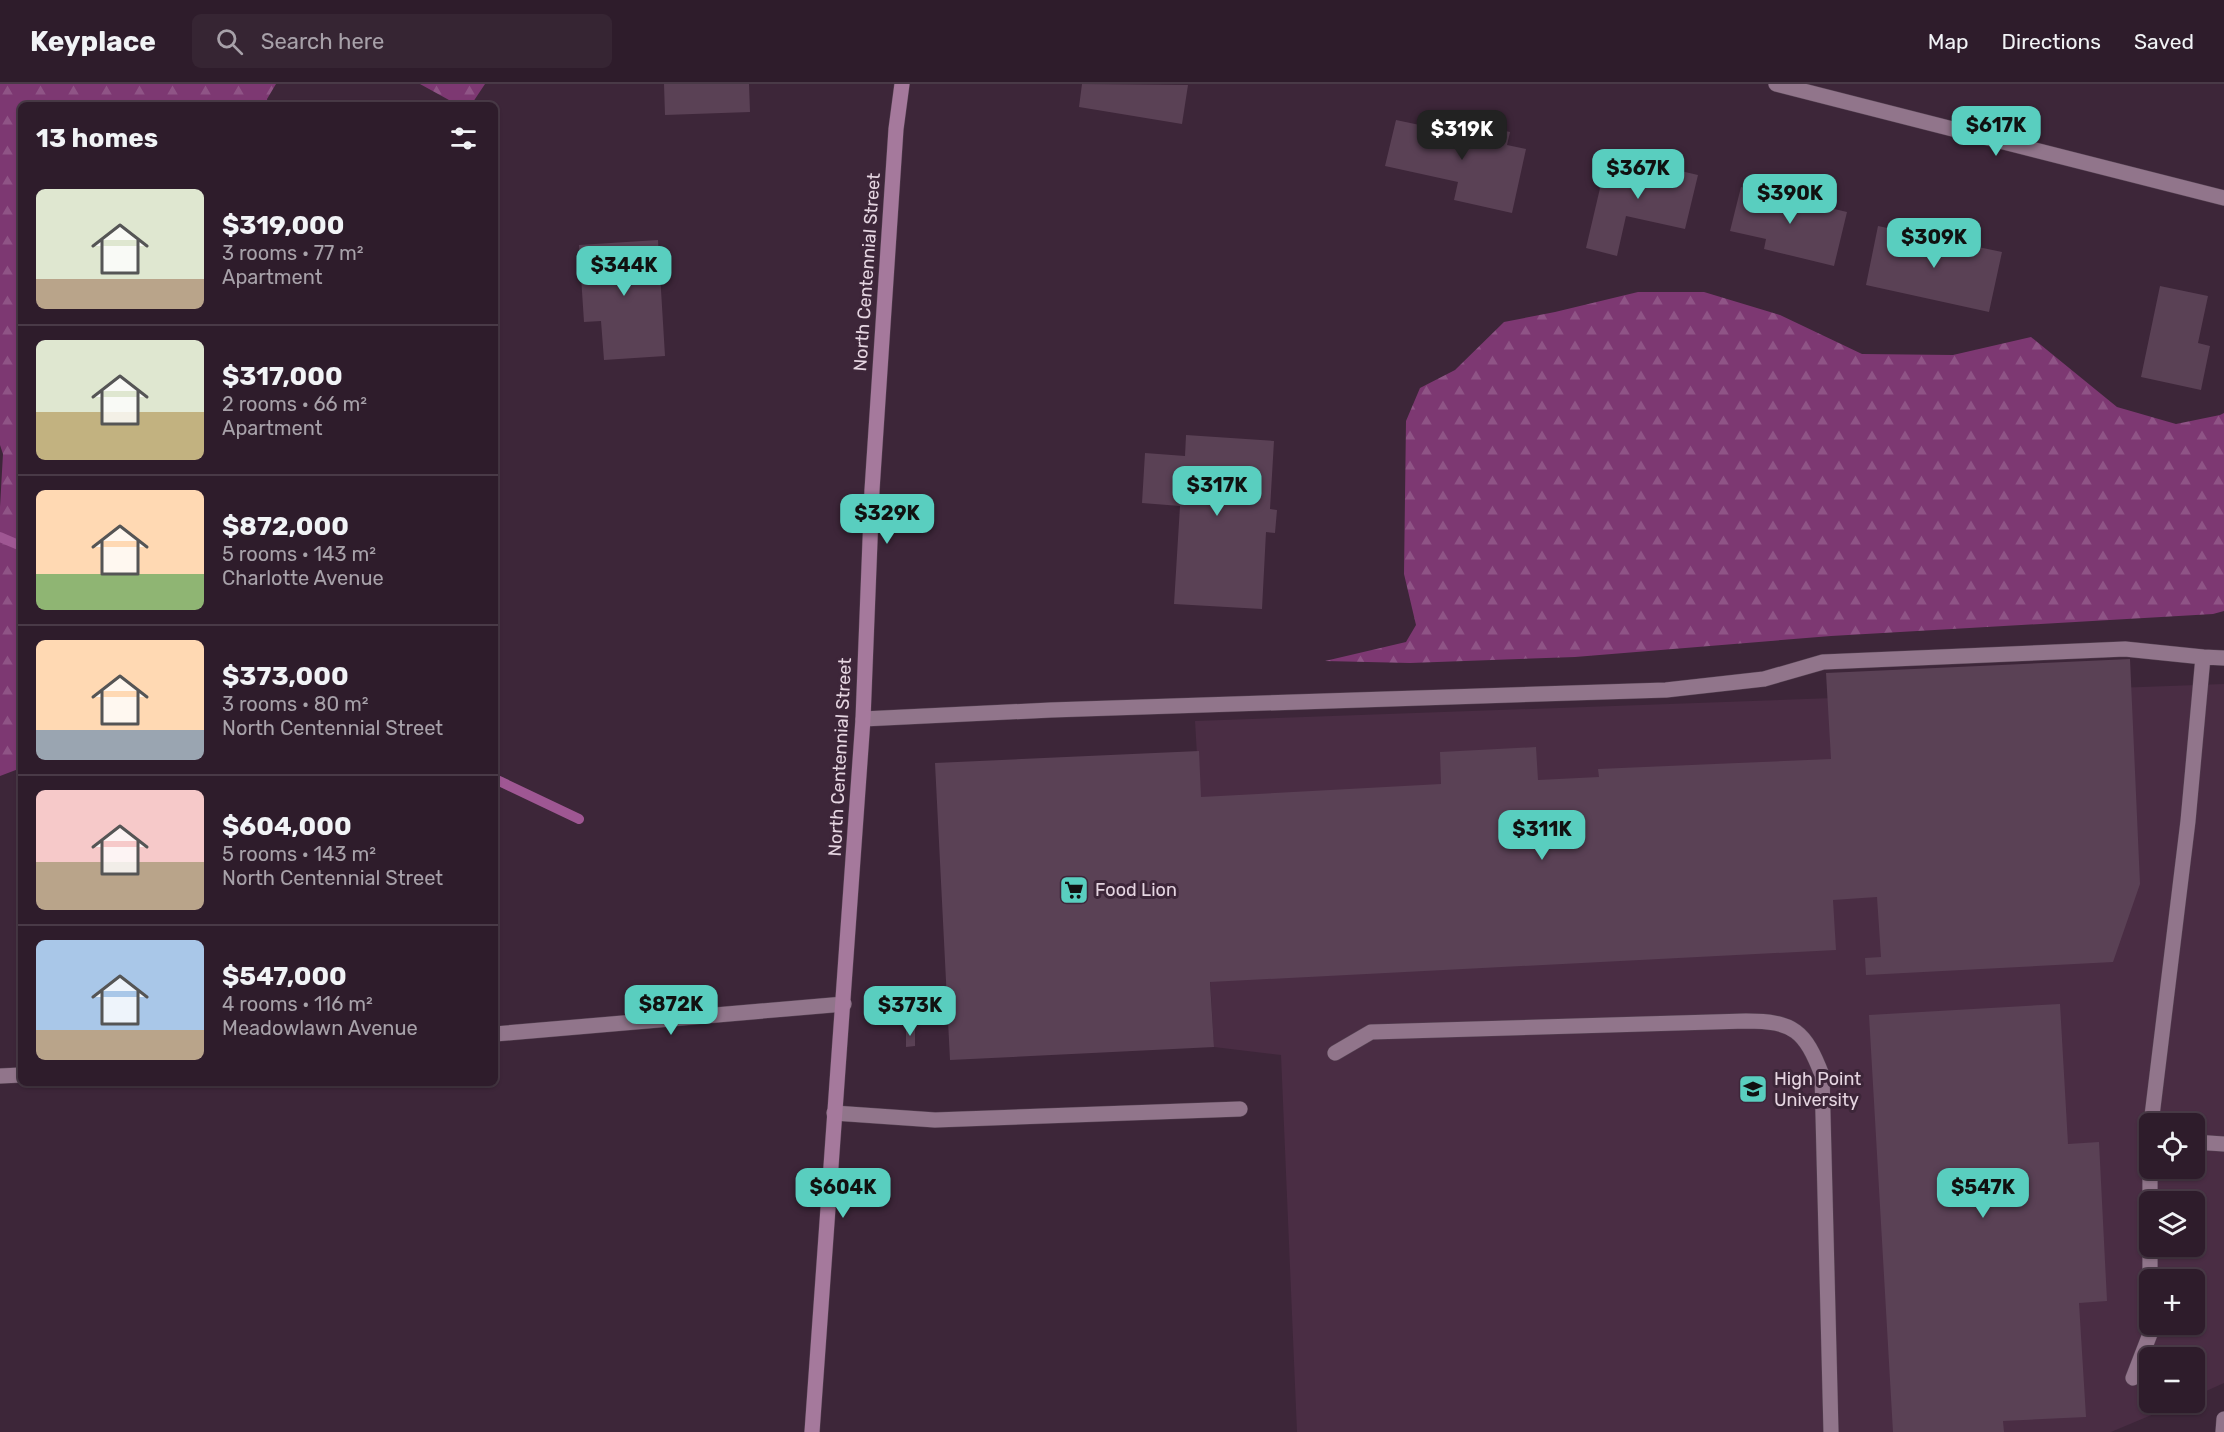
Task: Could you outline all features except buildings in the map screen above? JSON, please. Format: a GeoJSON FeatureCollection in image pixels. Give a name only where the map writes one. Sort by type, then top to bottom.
{"type":"FeatureCollection","features":[{"type":"Feature","properties":{"kind":"main road","name":"North Centennial Street"},"geometry":{"type":"LineString","coordinates":[[812,1432],[834,1113],[844,1004],[863,719],[872,490],[896,129],[902,84]]}},
{"type":"Feature","properties":{"kind":"street"},"geometry":{"type":"LineString","coordinates":[[1776,84],[2224,198]]}},
{"type":"Feature","properties":{"kind":"street"},"geometry":{"type":"LineString","coordinates":[[863,719],[1666,690],[1764,679],[1834,661],[2126,649],[2224,658]]}},
{"type":"Feature","properties":{"kind":"street"},"geometry":{"type":"LineString","coordinates":[[2152,1113],[2188,821],[2204,657]]}},
{"type":"Feature","properties":{"kind":"street"},"geometry":{"type":"LineString","coordinates":[[498,1034],[844,1004]]}},
{"type":"Feature","properties":{"kind":"street"},"geometry":{"type":"LineString","coordinates":[[1335,1053],[1371,1032],[1746,1022],[1778,1023],[1796,1031],[1809,1044],[1822,1075],[1831,1432]]}},
{"type":"Feature","properties":{"kind":"street"},"geometry":{"type":"LineString","coordinates":[[0,1076],[18,1075]]}},
{"type":"Feature","properties":{"kind":"street"},"geometry":{"type":"LineString","coordinates":[[834,1113],[936,1120],[1240,1109]]}},
{"type":"Feature","properties":{"kind":"street"},"geometry":{"type":"LineString","coordinates":[[2205,1143],[2224,1144]]}},
{"type":"Feature","properties":{"kind":"street"},"geometry":{"type":"LineString","coordinates":[[2133,1378],[2150,1335]]}},
{"type":"Feature","properties":{"kind":"street"},"geometry":{"type":"LineString","coordinates":[[2223,1432],[2224,1419]]}},
{"type":"Feature","properties":{"kind":"shaded area","name":"High Point University"},"geometry":{"type":"Polygon","coordinates":[[[2224,684],[2224,1383],[2205,1392],[2205,1347],[2139,1347],[2139,1413],[2156,1413],[2111,1432],[1297,1432],[1281,1055],[1214,1047],[1195,721],[2224,684]]]}},
{"type":"Feature","properties":{"kind":"green space"},"geometry":{"type":"Polygon","coordinates":[[[0,84],[276,84],[268,102],[18,102],[18,769],[0,776],[0,507],[3,454],[0,445],[0,84]]]}},
{"type":"Feature","properties":{"kind":"green space"},"geometry":{"type":"Polygon","coordinates":[[[420,84],[485,84],[473,102],[453,102],[420,84]]]}},
{"type":"Feature","properties":{"kind":"green space"},"geometry":{"type":"Polygon","coordinates":[[[1638,292],[1704,292],[1780,315],[1862,354],[1953,355],[2031,337],[2117,407],[2176,424],[2224,413],[2224,611],[2213,614],[1831,636],[1575,657],[1410,663],[1325,661],[1406,642],[1416,625],[1404,574],[1406,421],[1420,388],[1455,370],[1504,322],[1638,292]]]}},
{"type":"Feature","properties":{"kind":"waterway"},"geometry":{"type":"LineString","coordinates":[[0,537],[18,545]]}},
{"type":"Feature","properties":{"kind":"waterway"},"geometry":{"type":"LineString","coordinates":[[498,780],[579,819]]}},
{"type":"Feature","properties":{"kind":"place","name":"Food Lion"},"geometry":{"type":"Point","coordinates":[1074,890]}},
{"type":"Feature","properties":{"kind":"place","name":"High Point University"},"geometry":{"type":"Point","coordinates":[1753,1089]}}]}
